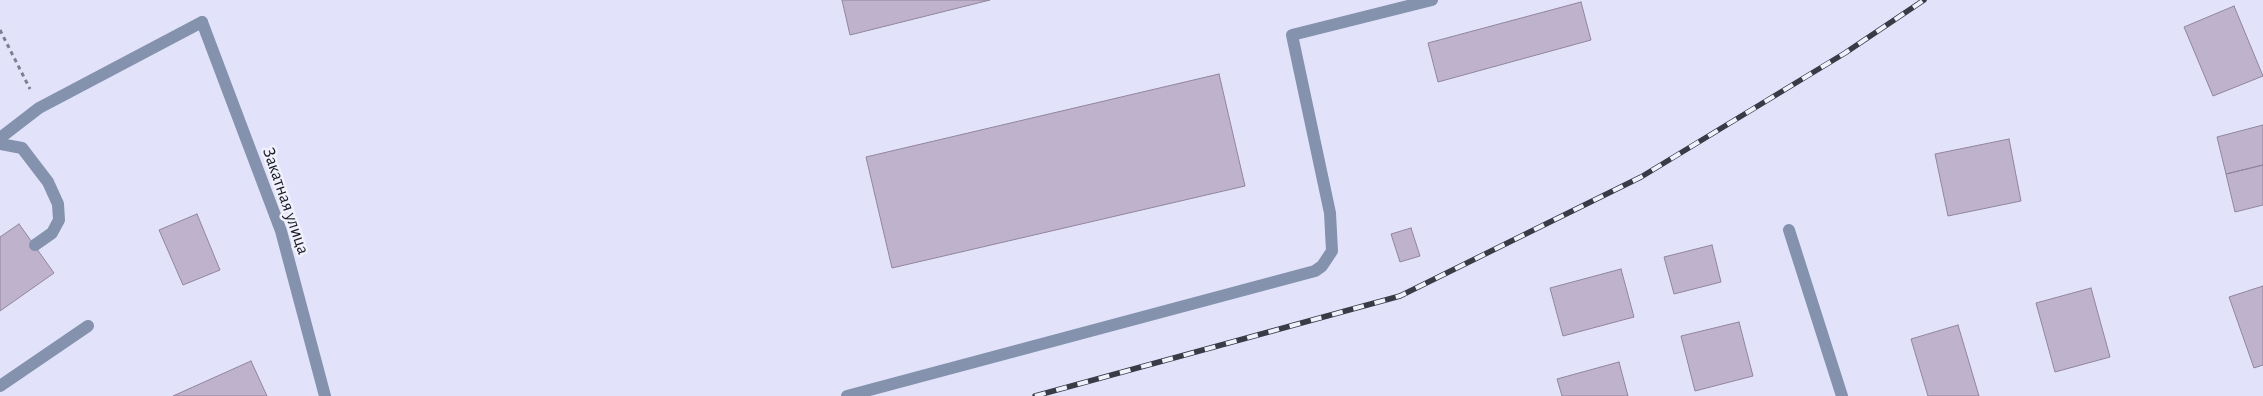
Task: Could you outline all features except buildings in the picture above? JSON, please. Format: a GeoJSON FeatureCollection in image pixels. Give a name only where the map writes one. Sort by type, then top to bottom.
{"type":"FeatureCollection","features":[{"type":"Feature","properties":{"kind":"street"},"geometry":{"type":"LineString","coordinates":[[847,396],[1305,274],[1322,266],[1332,251],[1330,213],[1292,35],[1432,0]]}},
{"type":"Feature","properties":{"kind":"street","name":"Закатная улица"},"geometry":{"type":"LineString","coordinates":[[39,108],[202,22],[280,230],[325,396]]}},
{"type":"Feature","properties":{"kind":"street"},"geometry":{"type":"LineString","coordinates":[[0,138],[39,108]]}},
{"type":"Feature","properties":{"kind":"street"},"geometry":{"type":"LineString","coordinates":[[0,144],[22,148],[48,182],[58,204],[60,220],[52,233],[35,245]]}},
{"type":"Feature","properties":{"kind":"street"},"geometry":{"type":"LineString","coordinates":[[1789,230],[1842,396]]}},
{"type":"Feature","properties":{"kind":"street"},"geometry":{"type":"LineString","coordinates":[[0,386],[88,326]]}},
{"type":"Feature","properties":{"kind":"path"},"geometry":{"type":"LineString","coordinates":[[0,30],[39,108]]}},
{"type":"Feature","properties":{"kind":"railway"},"geometry":{"type":"LineString","coordinates":[[1035,396],[1400,296],[1641,177],[1845,53],[1924,0]]}}]}
